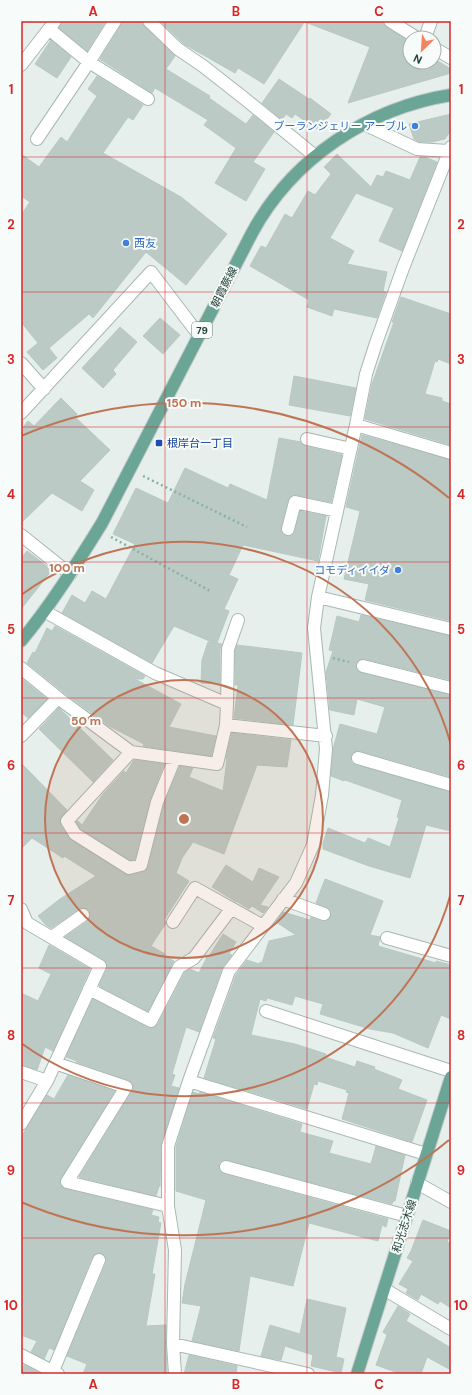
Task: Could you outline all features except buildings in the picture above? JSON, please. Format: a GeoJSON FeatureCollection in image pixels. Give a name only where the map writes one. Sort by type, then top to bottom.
{"type":"FeatureCollection","features":[{"type":"Feature","properties":{"kind":"main road","name":"朝霞蕨線"},"geometry":{"type":"LineString","coordinates":[[21,641],[71,573],[98,530],[259,219],[289,180],[315,156],[340,137],[364,124],[387,113],[415,103],[451,95]]}},
{"type":"Feature","properties":{"kind":"main road","name":"和光志木線"},"geometry":{"type":"LineString","coordinates":[[357,1374],[451,1078]]}},
{"type":"Feature","properties":{"kind":"street"},"geometry":{"type":"LineString","coordinates":[[37,139],[115,21]]}},
{"type":"Feature","properties":{"kind":"street"},"geometry":{"type":"LineString","coordinates":[[149,21],[178,49],[209,71],[315,156]]}},
{"type":"Feature","properties":{"kind":"street"},"geometry":{"type":"LineString","coordinates":[[390,21],[404,30]]}},
{"type":"Feature","properties":{"kind":"street"},"geometry":{"type":"LineString","coordinates":[[21,65],[52,25],[89,62],[148,99]]}},
{"type":"Feature","properties":{"kind":"street"},"geometry":{"type":"LineString","coordinates":[[442,53],[451,58]]}},
{"type":"Feature","properties":{"kind":"street"},"geometry":{"type":"LineString","coordinates":[[175,1374],[173,1344],[175,1250],[168,1206],[168,1146],[189,1081],[229,971],[296,883],[313,845],[322,795],[326,749],[326,736],[314,628],[318,597],[366,374],[403,268],[450,149],[417,149],[364,124]]}},
{"type":"Feature","properties":{"kind":"street"},"geometry":{"type":"LineString","coordinates":[[21,414],[151,272],[199,335]]}},
{"type":"Feature","properties":{"kind":"street"},"geometry":{"type":"LineString","coordinates":[[21,363],[44,389]]}},
{"type":"Feature","properties":{"kind":"street"},"geometry":{"type":"LineString","coordinates":[[356,425],[451,453]]}},
{"type":"Feature","properties":{"kind":"street"},"geometry":{"type":"LineString","coordinates":[[307,439],[351,449]]}},
{"type":"Feature","properties":{"kind":"street"},"geometry":{"type":"LineString","coordinates":[[288,529],[295,502],[337,511]]}},
{"type":"Feature","properties":{"kind":"street"},"geometry":{"type":"LineString","coordinates":[[21,535],[61,567],[71,573]]}},
{"type":"Feature","properties":{"kind":"street"},"geometry":{"type":"LineString","coordinates":[[318,597],[451,629]]}},
{"type":"Feature","properties":{"kind":"street"},"geometry":{"type":"LineString","coordinates":[[44,611],[155,673],[227,704]]}},
{"type":"Feature","properties":{"kind":"street"},"geometry":{"type":"LineString","coordinates":[[21,668],[58,698],[131,752],[217,764],[226,725],[228,649],[238,620]]}},
{"type":"Feature","properties":{"kind":"street"},"geometry":{"type":"LineString","coordinates":[[363,666],[451,688]]}},
{"type":"Feature","properties":{"kind":"street"},"geometry":{"type":"LineString","coordinates":[[21,736],[58,698]]}},
{"type":"Feature","properties":{"kind":"street"},"geometry":{"type":"LineString","coordinates":[[226,725],[326,736]]}},
{"type":"Feature","properties":{"kind":"street"},"geometry":{"type":"LineString","coordinates":[[131,752],[67,821],[74,834],[129,868],[141,865],[156,802],[175,758]]}},
{"type":"Feature","properties":{"kind":"street"},"geometry":{"type":"LineString","coordinates":[[358,758],[451,785]]}},
{"type":"Feature","properties":{"kind":"street"},"geometry":{"type":"LineString","coordinates":[[173,922],[195,888],[263,926]]}},
{"type":"Feature","properties":{"kind":"street"},"geometry":{"type":"LineString","coordinates":[[283,900],[324,914]]}},
{"type":"Feature","properties":{"kind":"street"},"geometry":{"type":"LineString","coordinates":[[21,909],[27,923],[100,966],[47,1081],[21,1124]]}},
{"type":"Feature","properties":{"kind":"street"},"geometry":{"type":"LineString","coordinates":[[89,989],[151,1021],[179,967],[194,958],[231,909]]}},
{"type":"Feature","properties":{"kind":"street"},"geometry":{"type":"LineString","coordinates":[[52,937],[83,915]]}},
{"type":"Feature","properties":{"kind":"street"},"geometry":{"type":"LineString","coordinates":[[387,938],[451,956]]}},
{"type":"Feature","properties":{"kind":"street"},"geometry":{"type":"LineString","coordinates":[[266,1011],[451,1078]]}},
{"type":"Feature","properties":{"kind":"street"},"geometry":{"type":"LineString","coordinates":[[55,1063],[126,1087],[67,1182],[168,1206]]}},
{"type":"Feature","properties":{"kind":"street"},"geometry":{"type":"LineString","coordinates":[[21,1072],[47,1081]]}},
{"type":"Feature","properties":{"kind":"street"},"geometry":{"type":"LineString","coordinates":[[189,1081],[426,1154]]}},
{"type":"Feature","properties":{"kind":"street"},"geometry":{"type":"LineString","coordinates":[[226,1167],[407,1216]]}},
{"type":"Feature","properties":{"kind":"street"},"geometry":{"type":"LineString","coordinates":[[417,1183],[451,1202]]}},
{"type":"Feature","properties":{"kind":"street"},"geometry":{"type":"LineString","coordinates":[[21,1355],[55,1373],[99,1260]]}},
{"type":"Feature","properties":{"kind":"street"},"geometry":{"type":"LineString","coordinates":[[384,1289],[451,1329]]}},
{"type":"Feature","properties":{"kind":"street"},"geometry":{"type":"LineString","coordinates":[[173,1344],[308,1374]]}},
{"type":"Feature","properties":{"kind":"path"},"geometry":{"type":"LineString","coordinates":[[130,470],[247,527]]}},
{"type":"Feature","properties":{"kind":"path"},"geometry":{"type":"LineString","coordinates":[[98,530],[212,592]]}},
{"type":"Feature","properties":{"kind":"path"},"geometry":{"type":"LineString","coordinates":[[316,654],[363,666]]}},
{"type":"Feature","properties":{"kind":"place","name":"ブーランジェリー アーブル"},"geometry":{"type":"Point","coordinates":[415,126]}},
{"type":"Feature","properties":{"kind":"place","name":"西友"},"geometry":{"type":"Point","coordinates":[126,243]}},
{"type":"Feature","properties":{"kind":"place","name":"根岸台一丁目"},"geometry":{"type":"Point","coordinates":[159,443]}},
{"type":"Feature","properties":{"kind":"place","name":"コモディイイダ"},"geometry":{"type":"Point","coordinates":[398,570]}}]}
